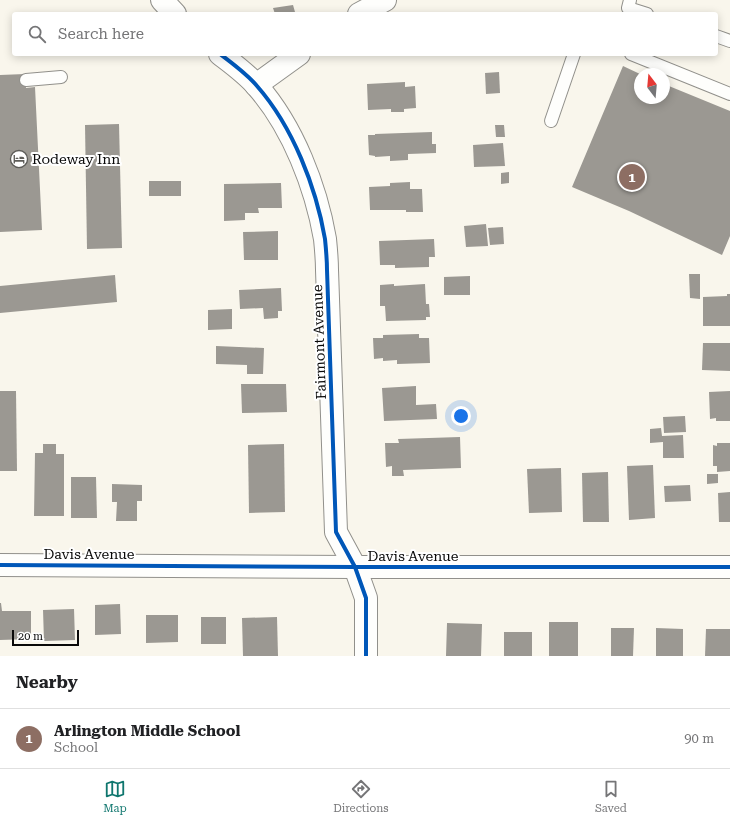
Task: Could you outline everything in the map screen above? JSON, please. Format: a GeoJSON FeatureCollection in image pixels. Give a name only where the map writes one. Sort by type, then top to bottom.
{"type":"FeatureCollection","features":[{"type":"Feature","properties":{"kind":"street"},"geometry":{"type":"LineString","coordinates":[[162,0],[173,12]]}},
{"type":"Feature","properties":{"kind":"street"},"geometry":{"type":"LineString","coordinates":[[363,12],[385,0]]}},
{"type":"Feature","properties":{"kind":"street","name":"Fairmont Avenue"},"geometry":{"type":"LineString","coordinates":[[222,56],[256,85],[282,120],[311,183],[319,211],[325,240],[328,270],[336,532],[354,567],[366,598],[366,656]]}},
{"type":"Feature","properties":{"kind":"street"},"geometry":{"type":"LineString","coordinates":[[256,85],[296,56]]}},
{"type":"Feature","properties":{"kind":"street","name":"Davis Avenue"},"geometry":{"type":"LineString","coordinates":[[0,565],[730,567]]}},
{"type":"Feature","properties":{"kind":"lane"},"geometry":{"type":"LineString","coordinates":[[627,7],[641,12]]}},
{"type":"Feature","properties":{"kind":"lane"},"geometry":{"type":"LineString","coordinates":[[718,37],[730,41]]}},
{"type":"Feature","properties":{"kind":"lane"},"geometry":{"type":"LineString","coordinates":[[551,121],[573,56]]}},
{"type":"Feature","properties":{"kind":"lane"},"geometry":{"type":"LineString","coordinates":[[636,56],[730,94]]}},
{"type":"Feature","properties":{"kind":"lane"},"geometry":{"type":"LineString","coordinates":[[26,80],[61,77]]}},
{"type":"Feature","properties":{"kind":"building"},"geometry":{"type":"Polygon","coordinates":[[[293,5],[295,12],[274,12],[273,8],[293,5]]]}},
{"type":"Feature","properties":{"kind":"building"},"geometry":{"type":"Polygon","coordinates":[[[623,66],[634,71],[634,104],[670,104],[670,86],[730,111],[730,236],[722,255],[629,211],[572,187],[623,66]]]}},
{"type":"Feature","properties":{"kind":"building"},"geometry":{"type":"Polygon","coordinates":[[[499,72],[500,93],[486,94],[485,73],[499,72]]]}},
{"type":"Feature","properties":{"kind":"building","name":"Rodeway Inn"},"geometry":{"type":"Polygon","coordinates":[[[25,74],[26,88],[35,87],[42,230],[0,232],[0,75],[25,74]]]}},
{"type":"Feature","properties":{"kind":"building"},"geometry":{"type":"Polygon","coordinates":[[[405,82],[405,87],[415,86],[416,108],[404,109],[404,112],[391,112],[391,109],[368,110],[367,84],[405,82]]]}},
{"type":"Feature","properties":{"kind":"building"},"geometry":{"type":"Polygon","coordinates":[[[119,124],[122,248],[87,249],[85,125],[119,124]]]}},
{"type":"Feature","properties":{"kind":"building"},"geometry":{"type":"Polygon","coordinates":[[[495,125],[504,125],[505,137],[496,137],[495,125]]]}},
{"type":"Feature","properties":{"kind":"building"},"geometry":{"type":"Polygon","coordinates":[[[432,132],[432,144],[436,144],[436,153],[408,154],[408,160],[390,161],[390,156],[375,157],[369,155],[368,135],[432,132]]]}},
{"type":"Feature","properties":{"kind":"building"},"geometry":{"type":"Polygon","coordinates":[[[503,143],[505,166],[474,167],[473,145],[503,143]]]}},
{"type":"Feature","properties":{"kind":"building"},"geometry":{"type":"Polygon","coordinates":[[[509,172],[509,183],[501,184],[501,173],[509,172]]]}},
{"type":"Feature","properties":{"kind":"building"},"geometry":{"type":"Polygon","coordinates":[[[149,181],[181,181],[181,196],[149,196],[149,181]]]}},
{"type":"Feature","properties":{"kind":"building"},"geometry":{"type":"Polygon","coordinates":[[[410,182],[410,189],[422,189],[423,212],[406,212],[406,210],[370,210],[369,187],[390,186],[390,183],[410,182]]]}},
{"type":"Feature","properties":{"kind":"building"},"geometry":{"type":"Polygon","coordinates":[[[281,183],[282,208],[258,208],[259,213],[245,213],[245,220],[224,221],[224,184],[281,183]]]}},
{"type":"Feature","properties":{"kind":"building"},"geometry":{"type":"Polygon","coordinates":[[[486,224],[488,246],[466,247],[464,226],[486,224]]]}},
{"type":"Feature","properties":{"kind":"building"},"geometry":{"type":"Polygon","coordinates":[[[503,227],[504,244],[490,245],[488,228],[503,227]]]}},
{"type":"Feature","properties":{"kind":"building"},"geometry":{"type":"Polygon","coordinates":[[[278,231],[278,260],[244,260],[243,232],[278,231]]]}},
{"type":"Feature","properties":{"kind":"building"},"geometry":{"type":"Polygon","coordinates":[[[434,239],[435,257],[429,257],[429,267],[395,268],[395,265],[380,265],[379,241],[434,239]]]}},
{"type":"Feature","properties":{"kind":"building"},"geometry":{"type":"Polygon","coordinates":[[[689,274],[700,274],[700,299],[690,298],[689,274]]]}},
{"type":"Feature","properties":{"kind":"building"},"geometry":{"type":"Polygon","coordinates":[[[115,275],[117,302],[0,313],[0,286],[115,275]]]}},
{"type":"Feature","properties":{"kind":"building"},"geometry":{"type":"Polygon","coordinates":[[[470,276],[470,295],[444,295],[444,277],[470,276]]]}},
{"type":"Feature","properties":{"kind":"building"},"geometry":{"type":"Polygon","coordinates":[[[394,284],[394,286],[425,284],[426,304],[429,304],[430,317],[426,317],[426,320],[386,321],[385,306],[380,306],[380,285],[394,284]]]}},
{"type":"Feature","properties":{"kind":"building"},"geometry":{"type":"Polygon","coordinates":[[[281,288],[282,311],[278,311],[278,318],[264,319],[263,308],[240,309],[239,290],[281,288]]]}},
{"type":"Feature","properties":{"kind":"building"},"geometry":{"type":"Polygon","coordinates":[[[727,294],[730,294],[730,326],[703,326],[703,297],[727,296],[727,294]]]}},
{"type":"Feature","properties":{"kind":"building"},"geometry":{"type":"Polygon","coordinates":[[[232,309],[232,329],[208,330],[208,310],[232,309]]]}},
{"type":"Feature","properties":{"kind":"building"},"geometry":{"type":"Polygon","coordinates":[[[419,334],[419,338],[429,338],[430,363],[397,364],[397,360],[383,361],[383,358],[374,359],[373,338],[383,338],[383,335],[419,334]]]}},
{"type":"Feature","properties":{"kind":"building"},"geometry":{"type":"Polygon","coordinates":[[[703,343],[730,343],[730,371],[702,370],[703,343]]]}},
{"type":"Feature","properties":{"kind":"building"},"geometry":{"type":"Polygon","coordinates":[[[216,346],[264,348],[263,374],[247,374],[247,365],[216,364],[216,346]]]}},
{"type":"Feature","properties":{"kind":"building"},"geometry":{"type":"Polygon","coordinates":[[[241,384],[286,384],[287,412],[242,413],[241,384]]]}},
{"type":"Feature","properties":{"kind":"building"},"geometry":{"type":"Polygon","coordinates":[[[416,386],[416,405],[436,404],[437,419],[384,421],[382,388],[416,386]]]}},
{"type":"Feature","properties":{"kind":"building"},"geometry":{"type":"Polygon","coordinates":[[[0,391],[16,391],[17,471],[0,471],[0,391]]]}},
{"type":"Feature","properties":{"kind":"building"},"geometry":{"type":"Polygon","coordinates":[[[730,391],[730,421],[716,421],[716,418],[710,419],[709,392],[730,391]]]}},
{"type":"Feature","properties":{"kind":"building"},"geometry":{"type":"Polygon","coordinates":[[[685,416],[686,432],[664,433],[663,417],[685,416]]]}},
{"type":"Feature","properties":{"kind":"building"},"geometry":{"type":"Polygon","coordinates":[[[661,428],[662,436],[683,435],[684,458],[663,458],[663,442],[650,443],[650,429],[661,428]]]}},
{"type":"Feature","properties":{"kind":"building"},"geometry":{"type":"Polygon","coordinates":[[[460,437],[461,468],[403,470],[404,476],[392,476],[392,466],[386,467],[385,443],[399,443],[398,439],[460,437]]]}},
{"type":"Feature","properties":{"kind":"building"},"geometry":{"type":"Polygon","coordinates":[[[717,443],[730,443],[730,471],[717,472],[717,466],[713,466],[713,445],[717,446],[717,443]]]}},
{"type":"Feature","properties":{"kind":"building"},"geometry":{"type":"Polygon","coordinates":[[[43,444],[56,444],[56,454],[64,454],[64,516],[34,516],[35,453],[43,453],[43,444]]]}},
{"type":"Feature","properties":{"kind":"building"},"geometry":{"type":"Polygon","coordinates":[[[284,444],[285,512],[249,513],[248,445],[284,444]]]}},
{"type":"Feature","properties":{"kind":"building"},"geometry":{"type":"Polygon","coordinates":[[[653,465],[655,518],[629,520],[627,466],[653,465]]]}},
{"type":"Feature","properties":{"kind":"building"},"geometry":{"type":"Polygon","coordinates":[[[561,468],[562,512],[529,513],[527,469],[561,468]]]}},
{"type":"Feature","properties":{"kind":"building"},"geometry":{"type":"Polygon","coordinates":[[[608,472],[609,522],[583,522],[582,473],[608,472]]]}},
{"type":"Feature","properties":{"kind":"building"},"geometry":{"type":"Polygon","coordinates":[[[707,474],[718,474],[718,483],[707,484],[707,474]]]}},
{"type":"Feature","properties":{"kind":"building"},"geometry":{"type":"Polygon","coordinates":[[[71,477],[96,477],[97,518],[71,518],[71,477]]]}},
{"type":"Feature","properties":{"kind":"building"},"geometry":{"type":"Polygon","coordinates":[[[112,484],[142,485],[142,501],[137,501],[137,521],[116,521],[117,502],[112,502],[112,484]]]}},
{"type":"Feature","properties":{"kind":"building"},"geometry":{"type":"Polygon","coordinates":[[[690,485],[691,501],[665,502],[664,486],[690,485]]]}},
{"type":"Feature","properties":{"kind":"building"},"geometry":{"type":"Polygon","coordinates":[[[730,492],[730,522],[719,522],[718,493],[730,492]]]}},
{"type":"Feature","properties":{"kind":"building"},"geometry":{"type":"Polygon","coordinates":[[[0,603],[2,611],[31,611],[31,639],[0,640],[0,603]]]}},
{"type":"Feature","properties":{"kind":"building"},"geometry":{"type":"Polygon","coordinates":[[[120,604],[121,634],[95,635],[95,605],[120,604]]]}},
{"type":"Feature","properties":{"kind":"building"},"geometry":{"type":"Polygon","coordinates":[[[74,609],[75,640],[44,641],[43,610],[74,609]]]}},
{"type":"Feature","properties":{"kind":"building"},"geometry":{"type":"Polygon","coordinates":[[[146,615],[178,615],[178,642],[146,643],[146,615]]]}},
{"type":"Feature","properties":{"kind":"building"},"geometry":{"type":"Polygon","coordinates":[[[201,617],[226,617],[226,644],[201,644],[201,617]]]}},
{"type":"Feature","properties":{"kind":"building"},"geometry":{"type":"Polygon","coordinates":[[[277,617],[278,656],[243,656],[242,618],[277,617]]]}},
{"type":"Feature","properties":{"kind":"building"},"geometry":{"type":"Polygon","coordinates":[[[549,622],[578,622],[578,656],[549,656],[549,622]]]}},
{"type":"Feature","properties":{"kind":"building"},"geometry":{"type":"Polygon","coordinates":[[[447,623],[482,624],[481,656],[446,656],[447,623]]]}},
{"type":"Feature","properties":{"kind":"building"},"geometry":{"type":"Polygon","coordinates":[[[611,628],[634,628],[633,656],[611,656],[611,628]]]}},
{"type":"Feature","properties":{"kind":"building"},"geometry":{"type":"Polygon","coordinates":[[[656,628],[683,629],[683,656],[656,656],[656,628]]]}},
{"type":"Feature","properties":{"kind":"building"},"geometry":{"type":"Polygon","coordinates":[[[706,629],[730,629],[730,656],[705,656],[706,629]]]}},
{"type":"Feature","properties":{"kind":"building"},"geometry":{"type":"Polygon","coordinates":[[[504,632],[532,632],[532,656],[504,656],[504,632]]]}},
{"type":"Feature","properties":{"kind":"cycle path"},"geometry":{"type":"LineString","coordinates":[[223,56],[240,69],[253,82],[270,102],[282,120],[301,158],[316,199],[321,219],[327,262],[336,532],[355,567],[366,598],[366,656]]}},
{"type":"Feature","properties":{"kind":"cycle path"},"geometry":{"type":"LineString","coordinates":[[0,565],[730,567]]}},
{"type":"Feature","properties":{"kind":"place","name":"Rodeway Inn"},"geometry":{"type":"Point","coordinates":[19,159]}},
{"type":"Feature","properties":{"kind":"place","name":"Arlington Middle School"},"geometry":{"type":"Point","coordinates":[632,177]}}]}
